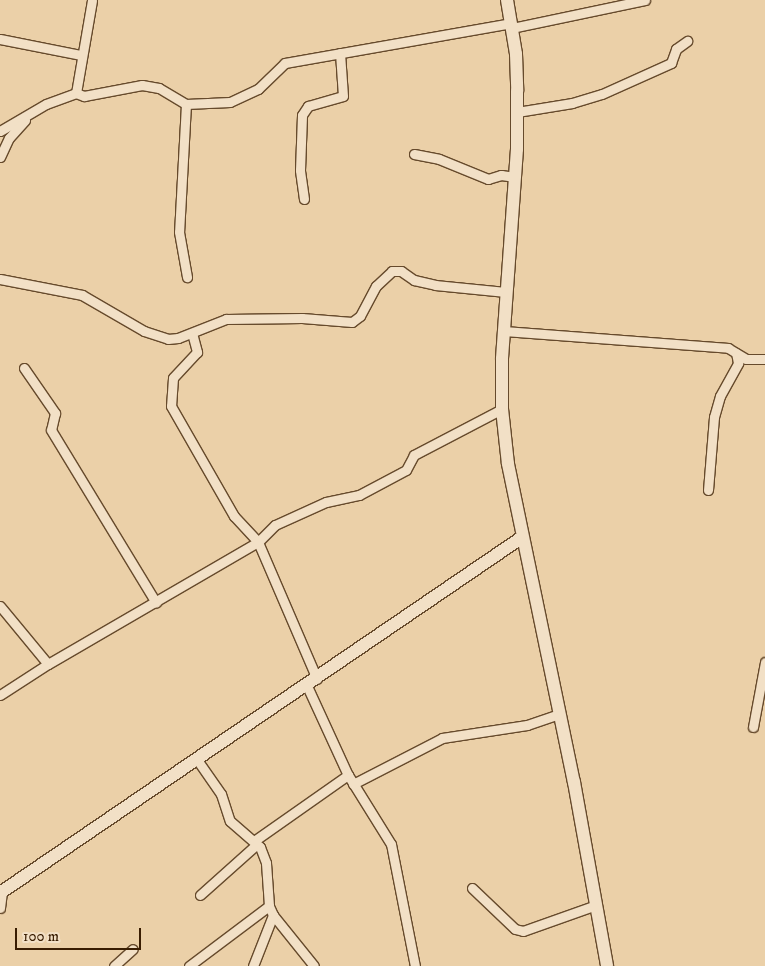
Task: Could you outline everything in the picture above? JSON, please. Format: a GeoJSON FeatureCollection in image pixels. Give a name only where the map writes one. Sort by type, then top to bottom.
{"type":"FeatureCollection","features":[{"type":"Feature","properties":{"kind":"street"},"geometry":{"type":"LineString","coordinates":[[76,93],[81,55],[92,0]]}},
{"type":"Feature","properties":{"kind":"street"},"geometry":{"type":"LineString","coordinates":[[507,0],[512,25],[517,112],[515,177],[504,331],[502,409],[521,538],[559,714],[607,966]]}},
{"type":"Feature","properties":{"kind":"street"},"geometry":{"type":"LineString","coordinates":[[0,130],[27,117],[46,104],[76,93],[84,96],[142,85],[159,88],[186,104],[230,102],[258,89],[285,63],[512,25],[645,0]]}},
{"type":"Feature","properties":{"kind":"street"},"geometry":{"type":"LineString","coordinates":[[0,38],[81,55]]}},
{"type":"Feature","properties":{"kind":"street"},"geometry":{"type":"LineString","coordinates":[[517,112],[572,104],[602,94],[671,63],[676,49],[687,42]]}},
{"type":"Feature","properties":{"kind":"street"},"geometry":{"type":"LineString","coordinates":[[304,199],[300,170],[302,115],[308,106],[343,96],[340,53]]}},
{"type":"Feature","properties":{"kind":"street"},"geometry":{"type":"LineString","coordinates":[[186,104],[180,232],[187,277]]}},
{"type":"Feature","properties":{"kind":"street"},"geometry":{"type":"LineString","coordinates":[[0,157],[9,138],[27,117]]}},
{"type":"Feature","properties":{"kind":"street"},"geometry":{"type":"LineString","coordinates":[[0,123],[10,125]]}},
{"type":"Feature","properties":{"kind":"street"},"geometry":{"type":"LineString","coordinates":[[414,154],[439,159],[488,179],[502,175],[515,177]]}},
{"type":"Feature","properties":{"kind":"street"},"geometry":{"type":"LineString","coordinates":[[0,279],[82,295],[155,336],[178,338],[226,319],[302,318],[352,322],[357,320],[385,274],[392,271],[401,271],[414,280],[435,285],[506,292]]}},
{"type":"Feature","properties":{"kind":"street"},"geometry":{"type":"LineString","coordinates":[[504,331],[728,348],[746,359],[765,359]]}},
{"type":"Feature","properties":{"kind":"street"},"geometry":{"type":"LineString","coordinates":[[192,333],[197,352],[173,378],[169,400],[234,516],[258,542],[348,775],[378,819],[391,844],[415,966]]}},
{"type":"Feature","properties":{"kind":"street"},"geometry":{"type":"LineString","coordinates":[[708,490],[714,417],[720,396],[738,363],[736,353]]}},
{"type":"Feature","properties":{"kind":"street"},"geometry":{"type":"LineString","coordinates":[[24,368],[55,413],[51,430],[156,603]]}},
{"type":"Feature","properties":{"kind":"street"},"geometry":{"type":"LineString","coordinates":[[0,696],[48,664],[156,603],[258,542],[275,525],[326,502],[359,495],[391,479],[406,470],[414,455],[502,409]]}},
{"type":"Feature","properties":{"kind":"street"},"geometry":{"type":"LineString","coordinates":[[0,908],[1,892],[198,761],[521,538]]}},
{"type":"Feature","properties":{"kind":"street"},"geometry":{"type":"LineString","coordinates":[[0,606],[48,664]]}},
{"type":"Feature","properties":{"kind":"street"},"geometry":{"type":"LineString","coordinates":[[753,727],[765,662]]}},
{"type":"Feature","properties":{"kind":"street"},"geometry":{"type":"LineString","coordinates":[[353,784],[442,738],[528,725],[559,714]]}},
{"type":"Feature","properties":{"kind":"street"},"geometry":{"type":"LineString","coordinates":[[198,761],[221,794],[230,821],[255,842],[266,863],[271,910],[253,966]]}},
{"type":"Feature","properties":{"kind":"street"},"geometry":{"type":"LineString","coordinates":[[200,895],[255,842],[348,775]]}},
{"type":"Feature","properties":{"kind":"street"},"geometry":{"type":"LineString","coordinates":[[472,888],[519,931],[596,905]]}},
{"type":"Feature","properties":{"kind":"street"},"geometry":{"type":"LineString","coordinates":[[189,966],[271,910]]}},
{"type":"Feature","properties":{"kind":"street"},"geometry":{"type":"LineString","coordinates":[[271,910],[314,966]]}},
{"type":"Feature","properties":{"kind":"street"},"geometry":{"type":"LineString","coordinates":[[114,966],[133,949]]}}]}
